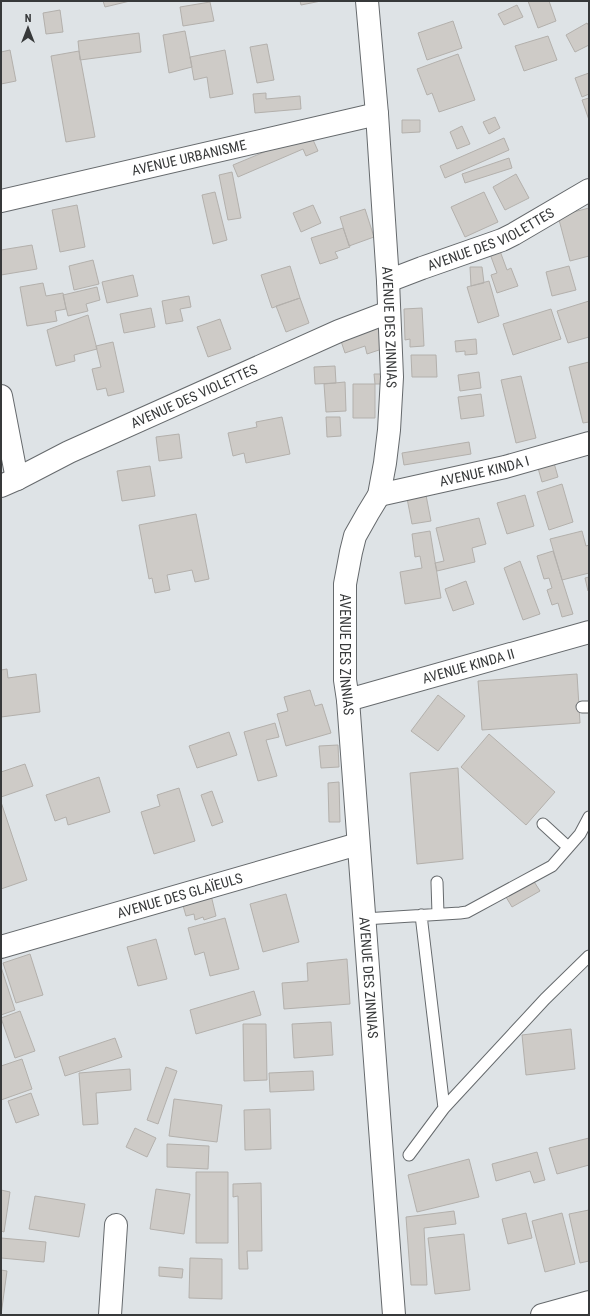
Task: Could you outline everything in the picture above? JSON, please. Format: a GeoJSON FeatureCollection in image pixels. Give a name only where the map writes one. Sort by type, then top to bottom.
{"type":"FeatureCollection","features":[{"type":"Feature","properties":{"kind":"street","name":"AVENUE DES ZINNIAS"},"geometry":{"type":"LineString","coordinates":[[367,1],[377,114],[388,281],[392,377],[388,437],[379,495],[355,536],[345,584],[345,680],[348,700],[394,1315]]}},
{"type":"Feature","properties":{"kind":"street","name":"AVENUE URBANISME"},"geometry":{"type":"LineString","coordinates":[[1,200],[377,114]]}},
{"type":"Feature","properties":{"kind":"street","name":"AVENUE DES VIOLETTES"},"geometry":{"type":"LineString","coordinates":[[388,281],[502,240],[589,190]]}},
{"type":"Feature","properties":{"kind":"street","name":"AVENUE DES VIOLETTES"},"geometry":{"type":"LineString","coordinates":[[9,482],[97,439],[339,331],[389,312]]}},
{"type":"Feature","properties":{"kind":"street"},"geometry":{"type":"LineString","coordinates":[[1,396],[9,482]]}},
{"type":"Feature","properties":{"kind":"street","name":"AVENUE KINDA I"},"geometry":{"type":"LineString","coordinates":[[379,495],[505,467],[589,443]]}},
{"type":"Feature","properties":{"kind":"street","name":"AVENUE KINDA II"},"geometry":{"type":"LineString","coordinates":[[348,700],[589,632]]}},
{"type":"Feature","properties":{"kind":"street","name":"AVENUE DES GLAÏEULS"},"geometry":{"type":"LineString","coordinates":[[1,947],[358,844]]}},
{"type":"Feature","properties":{"kind":"street"},"geometry":{"type":"LineString","coordinates":[[110,1315],[116,1225]]}},
{"type":"Feature","properties":{"kind":"street"},"geometry":{"type":"LineString","coordinates":[[542,1315],[589,1302]]}},
{"type":"Feature","properties":{"kind":"lane"},"geometry":{"type":"LineString","coordinates":[[364,919],[467,912],[552,866],[580,834],[589,817]]}},
{"type":"Feature","properties":{"kind":"lane"},"geometry":{"type":"LineString","coordinates":[[543,824],[568,848]]}},
{"type":"Feature","properties":{"kind":"lane"},"geometry":{"type":"LineString","coordinates":[[437,882],[438,914]]}},
{"type":"Feature","properties":{"kind":"lane"},"geometry":{"type":"LineString","coordinates":[[421,915],[444,1108]]}},
{"type":"Feature","properties":{"kind":"lane"},"geometry":{"type":"LineString","coordinates":[[409,1155],[444,1108],[545,999],[589,956]]}},
{"type":"Feature","properties":{"kind":"building"},"geometry":{"type":"Polygon","coordinates":[[[103,1],[130,1],[105,7],[103,1]]]}},
{"type":"Feature","properties":{"kind":"building"},"geometry":{"type":"Polygon","coordinates":[[[300,1],[321,1],[301,5],[300,1]]]}},
{"type":"Feature","properties":{"kind":"building"},"geometry":{"type":"Polygon","coordinates":[[[528,1],[549,1],[556,21],[538,28],[528,1]]]}},
{"type":"Feature","properties":{"kind":"building"},"geometry":{"type":"Polygon","coordinates":[[[210,2],[214,21],[183,26],[180,7],[210,2]]]}},
{"type":"Feature","properties":{"kind":"building"},"geometry":{"type":"Polygon","coordinates":[[[517,5],[523,17],[504,25],[498,14],[517,5]]]}},
{"type":"Feature","properties":{"kind":"building"},"geometry":{"type":"Polygon","coordinates":[[[60,10],[63,32],[46,34],[43,13],[60,10]]]}},
{"type":"Feature","properties":{"kind":"building"},"geometry":{"type":"Polygon","coordinates":[[[453,21],[462,48],[427,60],[418,33],[453,21]]]}},
{"type":"Feature","properties":{"kind":"building"},"geometry":{"type":"Polygon","coordinates":[[[587,23],[589,26],[589,45],[575,52],[566,35],[587,23]]]}},
{"type":"Feature","properties":{"kind":"building"},"geometry":{"type":"Polygon","coordinates":[[[185,31],[192,67],[169,73],[163,35],[185,31]]]}},
{"type":"Feature","properties":{"kind":"building"},"geometry":{"type":"Polygon","coordinates":[[[139,33],[141,52],[80,60],[78,41],[139,33]]]}},
{"type":"Feature","properties":{"kind":"building"},"geometry":{"type":"Polygon","coordinates":[[[548,36],[557,60],[524,71],[515,46],[548,36]]]}},
{"type":"Feature","properties":{"kind":"building"},"geometry":{"type":"Polygon","coordinates":[[[267,44],[274,80],[257,83],[250,47],[267,44]]]}},
{"type":"Feature","properties":{"kind":"building"},"geometry":{"type":"Polygon","coordinates":[[[10,50],[16,81],[1,84],[1,52],[10,50]]]}},
{"type":"Feature","properties":{"kind":"building"},"geometry":{"type":"Polygon","coordinates":[[[225,50],[233,94],[210,98],[207,77],[194,80],[190,57],[225,50]]]}},
{"type":"Feature","properties":{"kind":"building"},"geometry":{"type":"Polygon","coordinates":[[[79,51],[95,137],[66,142],[51,56],[79,51]]]}},
{"type":"Feature","properties":{"kind":"building"},"geometry":{"type":"Polygon","coordinates":[[[458,54],[475,100],[439,112],[432,93],[427,95],[417,69],[458,54]]]}},
{"type":"Feature","properties":{"kind":"building"},"geometry":{"type":"Polygon","coordinates":[[[589,73],[589,94],[582,97],[575,78],[589,73]]]}},
{"type":"Feature","properties":{"kind":"building"},"geometry":{"type":"Polygon","coordinates":[[[266,93],[266,99],[300,96],[301,109],[255,113],[253,94],[266,93]]]}},
{"type":"Feature","properties":{"kind":"building"},"geometry":{"type":"Polygon","coordinates":[[[589,98],[589,120],[582,100],[589,98]]]}},
{"type":"Feature","properties":{"kind":"building"},"geometry":{"type":"Polygon","coordinates":[[[495,117],[500,128],[489,134],[483,122],[495,117]]]}},
{"type":"Feature","properties":{"kind":"building"},"geometry":{"type":"Polygon","coordinates":[[[402,120],[420,120],[420,132],[402,133],[402,120]]]}},
{"type":"Feature","properties":{"kind":"building"},"geometry":{"type":"Polygon","coordinates":[[[462,126],[470,144],[457,149],[450,132],[462,126]]]}},
{"type":"Feature","properties":{"kind":"building"},"geometry":{"type":"Polygon","coordinates":[[[310,133],[318,151],[306,156],[303,149],[238,177],[233,165],[310,133]]]}},
{"type":"Feature","properties":{"kind":"building"},"geometry":{"type":"Polygon","coordinates":[[[504,138],[509,150],[445,178],[440,166],[504,138]]]}},
{"type":"Feature","properties":{"kind":"building"},"geometry":{"type":"Polygon","coordinates":[[[509,158],[512,168],[465,183],[462,174],[509,158]]]}},
{"type":"Feature","properties":{"kind":"building"},"geometry":{"type":"Polygon","coordinates":[[[232,172],[241,218],[228,220],[219,175],[232,172]]]}},
{"type":"Feature","properties":{"kind":"building"},"geometry":{"type":"Polygon","coordinates":[[[516,174],[529,198],[505,210],[493,187],[516,174]]]}},
{"type":"Feature","properties":{"kind":"building"},"geometry":{"type":"Polygon","coordinates":[[[215,192],[227,240],[213,244],[202,195],[215,192]]]}},
{"type":"Feature","properties":{"kind":"building"},"geometry":{"type":"Polygon","coordinates":[[[484,192],[498,222],[465,237],[451,207],[484,192]]]}},
{"type":"Feature","properties":{"kind":"building"},"geometry":{"type":"Polygon","coordinates":[[[77,205],[85,247],[60,252],[52,210],[77,205]]]}},
{"type":"Feature","properties":{"kind":"building"},"geometry":{"type":"Polygon","coordinates":[[[313,205],[321,223],[301,232],[293,213],[313,205]]]}},
{"type":"Feature","properties":{"kind":"building"},"geometry":{"type":"Polygon","coordinates":[[[589,208],[589,256],[570,261],[558,216],[589,208]]]}},
{"type":"Feature","properties":{"kind":"building"},"geometry":{"type":"Polygon","coordinates":[[[365,209],[374,237],[349,246],[340,217],[365,209]]]}},
{"type":"Feature","properties":{"kind":"building"},"geometry":{"type":"Polygon","coordinates":[[[343,228],[350,247],[335,252],[338,258],[320,264],[311,238],[343,228]]]}},
{"type":"Feature","properties":{"kind":"building"},"geometry":{"type":"Polygon","coordinates":[[[32,245],[37,269],[1,275],[1,250],[32,245]]]}},
{"type":"Feature","properties":{"kind":"building"},"geometry":{"type":"Polygon","coordinates":[[[500,251],[507,270],[511,268],[518,286],[497,293],[491,275],[497,273],[490,254],[500,251]]]}},
{"type":"Feature","properties":{"kind":"building"},"geometry":{"type":"Polygon","coordinates":[[[93,260],[99,284],[74,290],[69,266],[93,260]]]}},
{"type":"Feature","properties":{"kind":"building"},"geometry":{"type":"Polygon","coordinates":[[[290,266],[300,298],[272,308],[261,275],[290,266]]]}},
{"type":"Feature","properties":{"kind":"building"},"geometry":{"type":"Polygon","coordinates":[[[569,266],[576,290],[552,296],[546,272],[569,266]]]}},
{"type":"Feature","properties":{"kind":"building"},"geometry":{"type":"Polygon","coordinates":[[[470,267],[482,267],[484,283],[471,286],[470,267]]]}},
{"type":"Feature","properties":{"kind":"building"},"geometry":{"type":"Polygon","coordinates":[[[133,275],[138,296],[107,303],[102,282],[133,275]]]}},
{"type":"Feature","properties":{"kind":"building"},"geometry":{"type":"Polygon","coordinates":[[[489,281],[499,316],[478,323],[467,287],[489,281]]]}},
{"type":"Feature","properties":{"kind":"building"},"geometry":{"type":"Polygon","coordinates":[[[43,283],[46,296],[63,293],[66,309],[55,311],[57,321],[27,326],[20,287],[43,283]]]}},
{"type":"Feature","properties":{"kind":"building"},"geometry":{"type":"Polygon","coordinates":[[[97,287],[100,300],[86,304],[88,311],[68,316],[63,295],[97,287]]]}},
{"type":"Feature","properties":{"kind":"building"},"geometry":{"type":"Polygon","coordinates":[[[189,296],[191,307],[180,309],[183,321],[166,324],[162,301],[189,296]]]}},
{"type":"Feature","properties":{"kind":"building"},"geometry":{"type":"Polygon","coordinates":[[[300,298],[309,323],[286,332],[276,306],[300,298]]]}},
{"type":"Feature","properties":{"kind":"building"},"geometry":{"type":"Polygon","coordinates":[[[589,301],[589,337],[568,343],[557,311],[589,301]]]}},
{"type":"Feature","properties":{"kind":"building"},"geometry":{"type":"Polygon","coordinates":[[[151,308],[155,327],[124,333],[120,314],[151,308]]]}},
{"type":"Feature","properties":{"kind":"building"},"geometry":{"type":"Polygon","coordinates":[[[422,308],[424,346],[410,347],[410,339],[405,340],[404,309],[422,308]]]}},
{"type":"Feature","properties":{"kind":"building"},"geometry":{"type":"Polygon","coordinates":[[[551,309],[561,339],[513,355],[503,324],[551,309]]]}},
{"type":"Feature","properties":{"kind":"building"},"geometry":{"type":"Polygon","coordinates":[[[88,315],[97,349],[74,355],[75,361],[56,366],[47,330],[88,315]]]}},
{"type":"Feature","properties":{"kind":"building"},"geometry":{"type":"Polygon","coordinates":[[[220,319],[231,349],[208,357],[197,327],[220,319]]]}},
{"type":"Feature","properties":{"kind":"building"},"geometry":{"type":"Polygon","coordinates":[[[378,328],[385,348],[367,354],[365,346],[345,353],[341,341],[378,328]]]}},
{"type":"Feature","properties":{"kind":"building"},"geometry":{"type":"Polygon","coordinates":[[[476,339],[477,354],[465,355],[465,351],[456,352],[455,341],[476,339]]]}},
{"type":"Feature","properties":{"kind":"building"},"geometry":{"type":"Polygon","coordinates":[[[113,342],[124,392],[108,396],[106,388],[97,390],[92,369],[101,367],[96,346],[113,342]]]}},
{"type":"Feature","properties":{"kind":"building"},"geometry":{"type":"Polygon","coordinates":[[[411,355],[436,355],[437,377],[412,377],[411,355]]]}},
{"type":"Feature","properties":{"kind":"building"},"geometry":{"type":"Polygon","coordinates":[[[589,362],[589,422],[583,423],[569,367],[589,362]]]}},
{"type":"Feature","properties":{"kind":"building"},"geometry":{"type":"Polygon","coordinates":[[[335,366],[336,383],[315,384],[314,367],[335,366]]]}},
{"type":"Feature","properties":{"kind":"building"},"geometry":{"type":"Polygon","coordinates":[[[479,372],[481,388],[460,391],[458,375],[479,372]]]}},
{"type":"Feature","properties":{"kind":"building"},"geometry":{"type":"Polygon","coordinates":[[[374,374],[384,374],[384,384],[375,384],[374,374]]]}},
{"type":"Feature","properties":{"kind":"building"},"geometry":{"type":"Polygon","coordinates":[[[521,376],[536,438],[516,443],[501,380],[521,376]]]}},
{"type":"Feature","properties":{"kind":"building"},"geometry":{"type":"Polygon","coordinates":[[[345,382],[346,411],[326,412],[324,384],[345,382]]]}},
{"type":"Feature","properties":{"kind":"building"},"geometry":{"type":"Polygon","coordinates":[[[353,384],[375,384],[375,418],[353,418],[353,384]]]}},
{"type":"Feature","properties":{"kind":"building"},"geometry":{"type":"Polygon","coordinates":[[[481,394],[484,416],[461,419],[458,397],[481,394]]]}},
{"type":"Feature","properties":{"kind":"building"},"geometry":{"type":"Polygon","coordinates":[[[282,417],[290,454],[246,463],[244,453],[233,456],[228,433],[257,427],[256,422],[282,417]]]}},
{"type":"Feature","properties":{"kind":"building"},"geometry":{"type":"Polygon","coordinates":[[[326,417],[340,417],[341,436],[327,437],[326,417]]]}},
{"type":"Feature","properties":{"kind":"building"},"geometry":{"type":"Polygon","coordinates":[[[179,434],[182,458],[159,461],[156,437],[179,434]]]}},
{"type":"Feature","properties":{"kind":"building"},"geometry":{"type":"Polygon","coordinates":[[[469,442],[471,454],[404,465],[402,453],[469,442]]]}},
{"type":"Feature","properties":{"kind":"building"},"geometry":{"type":"Polygon","coordinates":[[[552,456],[558,477],[542,482],[536,461],[552,456]]]}},
{"type":"Feature","properties":{"kind":"building"},"geometry":{"type":"Polygon","coordinates":[[[150,466],[155,496],[122,501],[117,471],[150,466]]]}},
{"type":"Feature","properties":{"kind":"building"},"geometry":{"type":"Polygon","coordinates":[[[562,484],[573,522],[549,530],[537,492],[562,484]]]}},
{"type":"Feature","properties":{"kind":"building"},"geometry":{"type":"Polygon","coordinates":[[[425,490],[431,521],[412,524],[406,493],[425,490]]]}},
{"type":"Feature","properties":{"kind":"building"},"geometry":{"type":"Polygon","coordinates":[[[525,495],[534,526],[507,534],[497,503],[525,495]]]}},
{"type":"Feature","properties":{"kind":"building"},"geometry":{"type":"Polygon","coordinates":[[[196,514],[209,579],[195,582],[192,570],[167,575],[170,590],[155,593],[152,578],[149,579],[139,525],[196,514]]]}},
{"type":"Feature","properties":{"kind":"building"},"geometry":{"type":"Polygon","coordinates":[[[479,518],[486,544],[472,548],[475,562],[437,571],[435,563],[444,561],[436,528],[479,518]]]}},
{"type":"Feature","properties":{"kind":"building"},"geometry":{"type":"Polygon","coordinates":[[[430,531],[441,598],[405,604],[400,572],[422,568],[420,556],[415,557],[412,534],[430,531]]]}},
{"type":"Feature","properties":{"kind":"building"},"geometry":{"type":"Polygon","coordinates":[[[582,531],[586,546],[589,545],[589,573],[562,580],[550,539],[582,531]]]}},
{"type":"Feature","properties":{"kind":"building"},"geometry":{"type":"Polygon","coordinates":[[[553,551],[573,614],[562,617],[558,603],[552,605],[547,590],[552,588],[549,578],[544,579],[537,556],[553,551]]]}},
{"type":"Feature","properties":{"kind":"building"},"geometry":{"type":"Polygon","coordinates":[[[520,561],[540,614],[523,620],[504,568],[520,561]]]}},
{"type":"Feature","properties":{"kind":"building"},"geometry":{"type":"Polygon","coordinates":[[[589,577],[589,591],[588,591],[585,578],[589,577]]]}},
{"type":"Feature","properties":{"kind":"building"},"geometry":{"type":"Polygon","coordinates":[[[466,581],[474,604],[453,611],[445,589],[466,581]]]}},
{"type":"Feature","properties":{"kind":"building"},"geometry":{"type":"Polygon","coordinates":[[[7,669],[8,678],[36,674],[40,712],[1,717],[1,670],[7,669]]]}},
{"type":"Feature","properties":{"kind":"building"},"geometry":{"type":"Polygon","coordinates":[[[577,674],[580,723],[482,730],[478,681],[577,674]]]}},
{"type":"Feature","properties":{"kind":"building"},"geometry":{"type":"Polygon","coordinates":[[[310,690],[315,706],[322,704],[331,733],[286,746],[277,714],[288,711],[284,697],[310,690]]]}},
{"type":"Feature","properties":{"kind":"building"},"geometry":{"type":"Polygon","coordinates":[[[438,695],[465,716],[438,751],[411,731],[438,695]]]}},
{"type":"Feature","properties":{"kind":"building"},"geometry":{"type":"Polygon","coordinates":[[[275,723],[279,737],[266,740],[277,776],[258,781],[244,732],[275,723]]]}},
{"type":"Feature","properties":{"kind":"building"},"geometry":{"type":"Polygon","coordinates":[[[229,732],[237,755],[197,768],[189,746],[229,732]]]}},
{"type":"Feature","properties":{"kind":"building"},"geometry":{"type":"Polygon","coordinates":[[[489,734],[555,792],[526,825],[461,767],[489,734]]]}},
{"type":"Feature","properties":{"kind":"building"},"geometry":{"type":"Polygon","coordinates":[[[338,745],[339,767],[321,768],[319,746],[338,745]]]}},
{"type":"Feature","properties":{"kind":"building"},"geometry":{"type":"Polygon","coordinates":[[[25,764],[33,786],[1,797],[1,772],[25,764]]]}},
{"type":"Feature","properties":{"kind":"building"},"geometry":{"type":"Polygon","coordinates":[[[458,768],[463,859],[417,864],[410,773],[458,768]]]}},
{"type":"Feature","properties":{"kind":"building"},"geometry":{"type":"Polygon","coordinates":[[[99,777],[110,812],[68,825],[66,817],[55,821],[46,795],[99,777]]]}},
{"type":"Feature","properties":{"kind":"building"},"geometry":{"type":"Polygon","coordinates":[[[339,782],[340,822],[329,822],[328,783],[339,782]]]}},
{"type":"Feature","properties":{"kind":"building"},"geometry":{"type":"Polygon","coordinates":[[[179,788],[195,841],[154,854],[141,812],[160,806],[157,795],[179,788]]]}},
{"type":"Feature","properties":{"kind":"building"},"geometry":{"type":"Polygon","coordinates":[[[212,791],[223,822],[212,826],[201,795],[212,791]]]}},
{"type":"Feature","properties":{"kind":"building"},"geometry":{"type":"Polygon","coordinates":[[[1,802],[27,880],[1,889],[1,802]]]}},
{"type":"Feature","properties":{"kind":"building"},"geometry":{"type":"Polygon","coordinates":[[[533,880],[540,891],[512,907],[506,897],[533,880]]]}},
{"type":"Feature","properties":{"kind":"building"},"geometry":{"type":"Polygon","coordinates":[[[286,894],[299,942],[263,952],[250,904],[286,894]]]}},
{"type":"Feature","properties":{"kind":"building"},"geometry":{"type":"Polygon","coordinates":[[[211,895],[216,916],[204,920],[203,917],[195,920],[194,914],[186,916],[182,902],[211,895]]]}},
{"type":"Feature","properties":{"kind":"building"},"geometry":{"type":"Polygon","coordinates":[[[225,918],[239,969],[210,976],[204,952],[195,955],[188,928],[225,918]]]}},
{"type":"Feature","properties":{"kind":"building"},"geometry":{"type":"Polygon","coordinates":[[[156,939],[167,979],[138,986],[127,947],[156,939]]]}},
{"type":"Feature","properties":{"kind":"building"},"geometry":{"type":"Polygon","coordinates":[[[30,954],[43,995],[16,1003],[3,963],[30,954]]]}},
{"type":"Feature","properties":{"kind":"building"},"geometry":{"type":"Polygon","coordinates":[[[347,959],[350,1004],[284,1009],[282,983],[308,981],[307,963],[347,959]]]}},
{"type":"Feature","properties":{"kind":"building"},"geometry":{"type":"Polygon","coordinates":[[[1,967],[15,1010],[1,1015],[1,967]]]}},
{"type":"Feature","properties":{"kind":"building"},"geometry":{"type":"Polygon","coordinates":[[[254,991],[261,1015],[196,1034],[190,1010],[254,991]]]}},
{"type":"Feature","properties":{"kind":"building"},"geometry":{"type":"Polygon","coordinates":[[[20,1011],[35,1051],[15,1058],[1,1018],[20,1011]]]}},
{"type":"Feature","properties":{"kind":"building"},"geometry":{"type":"Polygon","coordinates":[[[331,1022],[333,1055],[294,1058],[292,1024],[331,1022]]]}},
{"type":"Feature","properties":{"kind":"building"},"geometry":{"type":"Polygon","coordinates":[[[243,1024],[266,1024],[267,1080],[244,1081],[243,1024]]]}},
{"type":"Feature","properties":{"kind":"building"},"geometry":{"type":"Polygon","coordinates":[[[571,1029],[575,1069],[526,1075],[522,1035],[571,1029]]]}},
{"type":"Feature","properties":{"kind":"building"},"geometry":{"type":"Polygon","coordinates":[[[115,1038],[122,1057],[65,1076],[59,1057],[115,1038]]]}},
{"type":"Feature","properties":{"kind":"building"},"geometry":{"type":"Polygon","coordinates":[[[22,1059],[32,1089],[1,1100],[1,1066],[22,1059]]]}},
{"type":"Feature","properties":{"kind":"building"},"geometry":{"type":"Polygon","coordinates":[[[166,1067],[177,1071],[158,1124],[147,1120],[166,1067]]]}},
{"type":"Feature","properties":{"kind":"building"},"geometry":{"type":"Polygon","coordinates":[[[130,1069],[131,1090],[96,1093],[98,1124],[83,1125],[79,1073],[130,1069]]]}},
{"type":"Feature","properties":{"kind":"building"},"geometry":{"type":"Polygon","coordinates":[[[313,1071],[314,1090],[270,1092],[269,1073],[313,1071]]]}},
{"type":"Feature","properties":{"kind":"building"},"geometry":{"type":"Polygon","coordinates":[[[31,1093],[39,1115],[16,1123],[8,1101],[31,1093]]]}},
{"type":"Feature","properties":{"kind":"building"},"geometry":{"type":"Polygon","coordinates":[[[174,1099],[222,1105],[217,1142],[169,1136],[174,1099]]]}},
{"type":"Feature","properties":{"kind":"building"},"geometry":{"type":"Polygon","coordinates":[[[270,1109],[271,1149],[245,1150],[244,1110],[270,1109]]]}},
{"type":"Feature","properties":{"kind":"building"},"geometry":{"type":"Polygon","coordinates":[[[135,1128],[156,1138],[147,1157],[126,1147],[135,1128]]]}},
{"type":"Feature","properties":{"kind":"building"},"geometry":{"type":"Polygon","coordinates":[[[589,1138],[589,1165],[557,1174],[549,1148],[589,1138]]]}},
{"type":"Feature","properties":{"kind":"building"},"geometry":{"type":"Polygon","coordinates":[[[167,1144],[209,1146],[208,1169],[167,1167],[167,1144]]]}},
{"type":"Feature","properties":{"kind":"building"},"geometry":{"type":"Polygon","coordinates":[[[537,1152],[545,1180],[534,1183],[530,1171],[496,1181],[492,1164],[537,1152]]]}},
{"type":"Feature","properties":{"kind":"building"},"geometry":{"type":"Polygon","coordinates":[[[469,1159],[479,1197],[417,1212],[408,1175],[469,1159]]]}},
{"type":"Feature","properties":{"kind":"building"},"geometry":{"type":"Polygon","coordinates":[[[196,1172],[228,1172],[228,1243],[196,1243],[196,1172]]]}},
{"type":"Feature","properties":{"kind":"building"},"geometry":{"type":"Polygon","coordinates":[[[261,1183],[262,1251],[247,1251],[248,1269],[239,1269],[238,1196],[233,1197],[233,1184],[261,1183]]]}},
{"type":"Feature","properties":{"kind":"building"},"geometry":{"type":"Polygon","coordinates":[[[156,1189],[190,1194],[184,1234],[150,1229],[156,1189]]]}},
{"type":"Feature","properties":{"kind":"building"},"geometry":{"type":"Polygon","coordinates":[[[1,1190],[10,1192],[4,1232],[1,1231],[1,1190]]]}},
{"type":"Feature","properties":{"kind":"building"},"geometry":{"type":"Polygon","coordinates":[[[35,1196],[85,1204],[79,1237],[29,1229],[35,1196]]]}},
{"type":"Feature","properties":{"kind":"building"},"geometry":{"type":"Polygon","coordinates":[[[589,1210],[589,1261],[580,1263],[569,1214],[589,1210]]]}},
{"type":"Feature","properties":{"kind":"building"},"geometry":{"type":"Polygon","coordinates":[[[454,1211],[456,1224],[424,1228],[427,1285],[411,1285],[406,1217],[454,1211]]]}},
{"type":"Feature","properties":{"kind":"building"},"geometry":{"type":"Polygon","coordinates":[[[526,1213],[532,1238],[508,1244],[502,1219],[526,1213]]]}},
{"type":"Feature","properties":{"kind":"building"},"geometry":{"type":"Polygon","coordinates":[[[562,1213],[575,1264],[545,1272],[532,1221],[562,1213]]]}},
{"type":"Feature","properties":{"kind":"building"},"geometry":{"type":"Polygon","coordinates":[[[464,1234],[470,1290],[435,1294],[428,1238],[464,1234]]]}},
{"type":"Feature","properties":{"kind":"building"},"geometry":{"type":"Polygon","coordinates":[[[1,1238],[46,1242],[44,1262],[1,1258],[1,1238]]]}},
{"type":"Feature","properties":{"kind":"building"},"geometry":{"type":"Polygon","coordinates":[[[190,1258],[222,1259],[222,1299],[189,1298],[190,1258]]]}},
{"type":"Feature","properties":{"kind":"building"},"geometry":{"type":"Polygon","coordinates":[[[159,1267],[183,1269],[182,1278],[159,1276],[159,1267]]]}},
{"type":"Feature","properties":{"kind":"building"},"geometry":{"type":"Polygon","coordinates":[[[1,1270],[7,1271],[1,1315],[1,1270]]]}}]}
